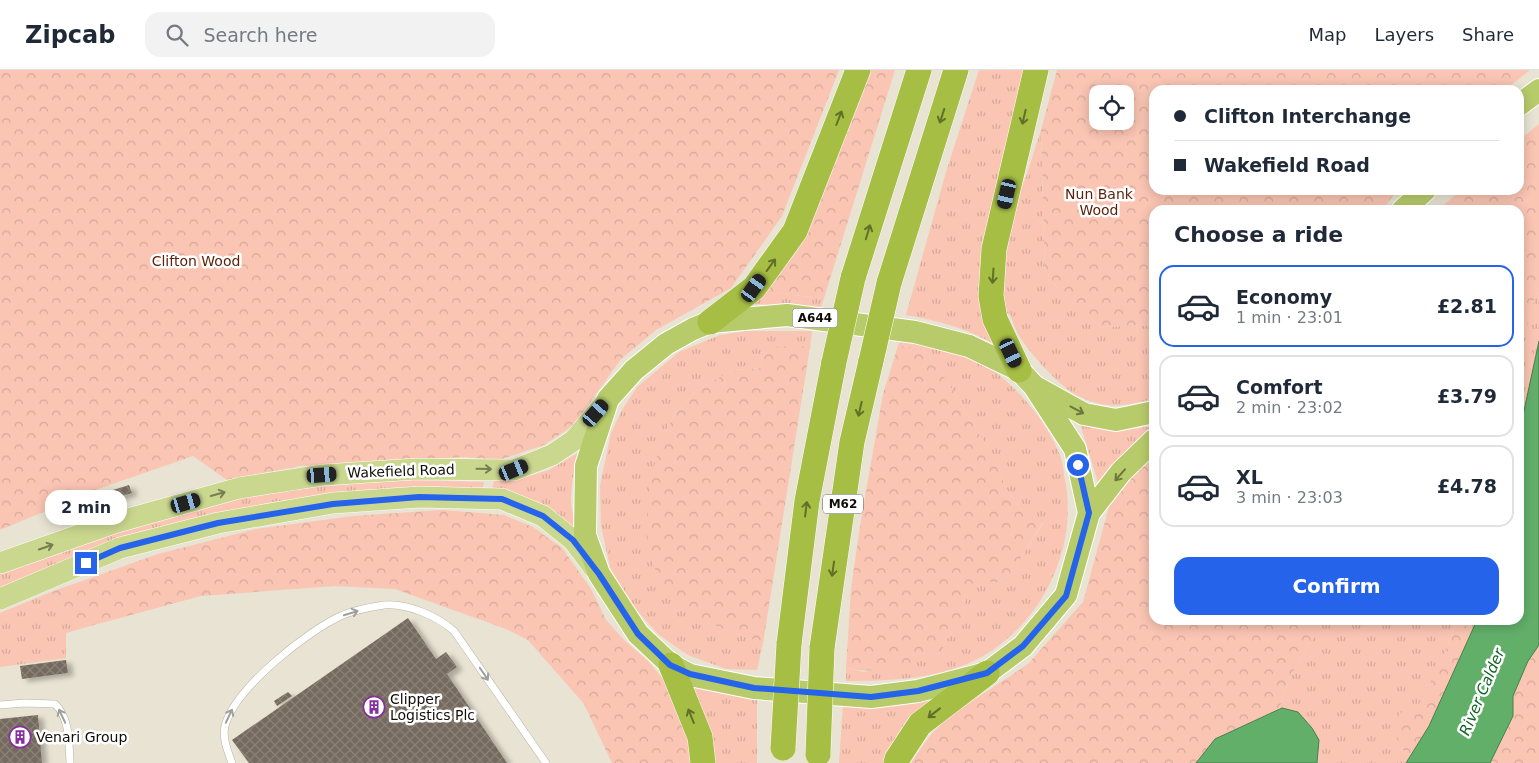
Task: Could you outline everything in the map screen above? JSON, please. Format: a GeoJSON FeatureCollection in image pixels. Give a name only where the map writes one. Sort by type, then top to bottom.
{"type":"FeatureCollection","features":[{"type":"Feature","properties":{"kind":"highway"},"geometry":{"type":"LineString","coordinates":[[710,322],[754,288],[795,231],[858,70]]}},
{"type":"Feature","properties":{"kind":"highway","name":"M62"},"geometry":{"type":"LineString","coordinates":[[783,755],[790,644],[807,501],[834,362],[853,278],[919,70]]}},
{"type":"Feature","properties":{"kind":"highway","name":"M62"},"geometry":{"type":"LineString","coordinates":[[818,758],[822,648],[852,442],[889,283],[956,70]]}},
{"type":"Feature","properties":{"kind":"highway"},"geometry":{"type":"LineString","coordinates":[[1026,378],[995,319],[991,296],[994,249],[1036,70]]}},
{"type":"Feature","properties":{"kind":"highway"},"geometry":{"type":"LineString","coordinates":[[1524,101],[1539,90]]}},
{"type":"Feature","properties":{"kind":"highway"},"geometry":{"type":"LineString","coordinates":[[1408,205],[1419,195]]}},
{"type":"Feature","properties":{"kind":"highway","name":"A644"},"geometry":{"type":"LineString","coordinates":[[1149,413],[1116,420],[1084,414],[969,346],[915,332],[787,315],[710,322],[666,344],[634,370],[608,399],[586,466],[585,535],[599,574],[638,634],[670,665],[690,674],[754,688],[871,697],[918,691],[987,673],[1023,646],[1066,596],[1089,513],[1121,472],[1149,445]]}},
{"type":"Feature","properties":{"kind":"highway","name":"A644"},"geometry":{"type":"LineString","coordinates":[[1026,378],[1075,449],[1089,513]]}},
{"type":"Feature","properties":{"kind":"highway"},"geometry":{"type":"LineString","coordinates":[[670,665],[700,737],[703,763]]}},
{"type":"Feature","properties":{"kind":"highway"},"geometry":{"type":"LineString","coordinates":[[896,763],[920,724],[987,673]]}},
{"type":"Feature","properties":{"kind":"main road","name":"Wakefield Road"},"geometry":{"type":"LineString","coordinates":[[0,563],[114,523],[239,488],[322,475],[416,469],[514,470],[552,455],[572,441],[608,399]]}},
{"type":"Feature","properties":{"kind":"main road","name":"Wakefield Road"},"geometry":{"type":"LineString","coordinates":[[0,599],[120,548],[218,523],[333,504],[419,497],[502,499],[543,516],[573,540],[599,574]]}},
{"type":"Feature","properties":{"kind":"lane"},"geometry":{"type":"LineString","coordinates":[[232,763],[224,728],[230,712],[263,673],[291,649],[330,622],[355,611],[385,605],[410,608],[440,621],[454,631],[546,763]]}},
{"type":"Feature","properties":{"kind":"lane"},"geometry":{"type":"LineString","coordinates":[[0,705],[25,703],[55,704],[60,709],[65,722],[70,763]]}},
{"type":"Feature","properties":{"kind":"green space","name":"Clifton Wood"},"geometry":{"type":"Polygon","coordinates":[[[0,70],[839,70],[782,216],[731,288],[656,330],[621,359],[574,425],[544,445],[499,460],[464,457],[300,466],[227,480],[193,456],[101,488],[0,530],[0,70]]]}},
{"type":"Feature","properties":{"kind":"green space"},"geometry":{"type":"Polygon","coordinates":[[[867,70],[895,70],[824,298],[760,292],[867,70]]]}},
{"type":"Feature","properties":{"kind":"green space"},"geometry":{"type":"Polygon","coordinates":[[[979,70],[1027,70],[994,344],[973,333],[951,325],[906,315],[946,172],[979,70]]]}},
{"type":"Feature","properties":{"kind":"green space","name":"Nun Bank Wood"},"geometry":{"type":"Polygon","coordinates":[[[1057,70],[1530,70],[1511,85],[1149,85],[1149,195],[1394,195],[1386,205],[1149,205],[1149,325],[1101,327],[1045,276],[1041,130],[1057,70]]]}},
{"type":"Feature","properties":{"kind":"green space"},"geometry":{"type":"Polygon","coordinates":[[[1539,124],[1539,292],[1535,297],[1524,338],[1524,205],[1444,205],[1455,195],[1524,195],[1524,136],[1539,124]]]}},
{"type":"Feature","properties":{"kind":"green space"},"geometry":{"type":"Polygon","coordinates":[[[1041,130],[1045,276],[1101,327],[1149,325],[1149,400],[1113,405],[1096,403],[1078,396],[1053,377],[1021,340],[1010,314],[1006,313],[1002,294],[1002,250],[1015,196],[1025,180],[1041,130]]]}},
{"type":"Feature","properties":{"kind":"green space"},"geometry":{"type":"Polygon","coordinates":[[[760,292],[824,298],[821,307],[751,304],[760,292]]]}},
{"type":"Feature","properties":{"kind":"green space"},"geometry":{"type":"Polygon","coordinates":[[[1539,292],[1539,341],[1524,411],[1524,338],[1535,297],[1539,292]]]}},
{"type":"Feature","properties":{"kind":"green space"},"geometry":{"type":"Polygon","coordinates":[[[747,331],[812,331],[810,347],[785,347],[761,353],[762,368],[733,370],[697,390],[676,412],[663,437],[704,622],[763,643],[757,670],[726,669],[688,655],[659,635],[631,604],[610,567],[601,526],[600,486],[611,433],[622,410],[637,387],[679,352],[720,335],[747,331]]]}},
{"type":"Feature","properties":{"kind":"green space"},"geometry":{"type":"Polygon","coordinates":[[[902,337],[976,359],[1003,378],[1025,400],[1044,425],[1061,458],[1068,501],[1067,527],[1061,553],[1052,578],[1040,602],[1024,623],[1005,641],[983,656],[951,670],[899,679],[846,681],[846,668],[864,672],[940,654],[949,635],[963,623],[965,602],[975,577],[996,583],[1011,574],[1043,523],[1026,516],[1007,490],[994,458],[947,381],[922,348],[898,346],[902,337]]]}},
{"type":"Feature","properties":{"kind":"green space"},"geometry":{"type":"Polygon","coordinates":[[[898,346],[922,348],[947,381],[994,458],[1007,490],[1026,516],[1043,522],[1011,574],[996,583],[975,578],[965,602],[963,623],[949,635],[940,654],[894,668],[871,671],[859,670],[846,668],[851,589],[883,394],[898,346]]]}},
{"type":"Feature","properties":{"kind":"green space"},"geometry":{"type":"Polygon","coordinates":[[[775,347],[810,347],[763,643],[704,622],[664,588],[652,562],[646,534],[650,479],[663,437],[676,412],[697,390],[733,370],[762,368],[761,353],[775,347]]]}},
{"type":"Feature","properties":{"kind":"green space"},"geometry":{"type":"Polygon","coordinates":[[[1080,424],[1119,431],[1149,427],[1149,431],[1117,460],[1098,482],[1080,424]]]}},
{"type":"Feature","properties":{"kind":"green space"},"geometry":{"type":"Polygon","coordinates":[[[578,453],[571,494],[573,528],[492,489],[494,481],[520,479],[549,470],[578,453]]]}},
{"type":"Feature","properties":{"kind":"green space"},"geometry":{"type":"Polygon","coordinates":[[[1149,460],[1149,625],[1314,625],[1314,636],[1290,677],[1279,709],[1215,739],[1196,763],[911,763],[929,737],[947,718],[1028,664],[1083,602],[1109,507],[1131,476],[1149,460]]]}},
{"type":"Feature","properties":{"kind":"green space"},"geometry":{"type":"Polygon","coordinates":[[[413,480],[484,482],[482,490],[338,493],[273,502],[200,517],[0,588],[0,574],[159,518],[213,504],[288,491],[338,485],[413,480]]]}},
{"type":"Feature","properties":{"kind":"green space"},"geometry":{"type":"Polygon","coordinates":[[[442,510],[504,515],[533,527],[562,548],[591,589],[606,620],[626,642],[648,661],[669,686],[696,763],[612,763],[584,704],[528,640],[506,629],[395,589],[335,586],[201,596],[94,625],[69,614],[51,592],[158,554],[256,529],[353,516],[442,510]]]}},
{"type":"Feature","properties":{"kind":"green space"},"geometry":{"type":"Polygon","coordinates":[[[51,592],[69,614],[94,625],[66,633],[66,658],[0,667],[0,613],[51,592]]]}},
{"type":"Feature","properties":{"kind":"green space"},"geometry":{"type":"Polygon","coordinates":[[[1314,625],[1455,625],[1443,659],[1399,746],[1410,757],[1406,763],[1318,763],[1319,740],[1282,708],[1279,709],[1290,677],[1314,636],[1314,625]]]}},
{"type":"Feature","properties":{"kind":"green space"},"geometry":{"type":"Polygon","coordinates":[[[1455,625],[1464,625],[1473,628],[1429,726],[1410,757],[1399,746],[1397,729],[1399,713],[1416,709],[1443,659],[1455,625]]]}},
{"type":"Feature","properties":{"kind":"green space"},"geometry":{"type":"Polygon","coordinates":[[[1539,645],[1539,763],[1490,763],[1513,716],[1513,696],[1528,661],[1539,645]]]}},
{"type":"Feature","properties":{"kind":"green space"},"geometry":{"type":"Polygon","coordinates":[[[686,682],[721,692],[757,699],[757,763],[714,763],[686,682]]]}},
{"type":"Feature","properties":{"kind":"green space"},"geometry":{"type":"Polygon","coordinates":[[[930,700],[903,728],[884,763],[839,763],[843,704],[886,705],[930,700]]]}},
{"type":"Feature","properties":{"kind":"water","name":"River Calder"},"geometry":{"type":"Polygon","coordinates":[[[1539,341],[1539,645],[1528,661],[1513,696],[1513,716],[1490,763],[1406,763],[1429,726],[1475,625],[1524,625],[1524,411],[1539,341]]]}},
{"type":"Feature","properties":{"kind":"water"},"geometry":{"type":"Polygon","coordinates":[[[1282,708],[1298,712],[1312,728],[1319,740],[1317,763],[1196,763],[1215,739],[1282,708]]]}},
{"type":"Feature","properties":{"kind":"building"},"geometry":{"type":"Polygon","coordinates":[[[129,485],[132,493],[115,498],[113,490],[129,485]]]}},
{"type":"Feature","properties":{"kind":"building","name":"Clipper Logistics Plc"},"geometry":{"type":"Polygon","coordinates":[[[408,618],[436,659],[446,652],[457,667],[447,674],[507,763],[249,763],[232,740],[408,618]]]}},
{"type":"Feature","properties":{"kind":"building"},"geometry":{"type":"Polygon","coordinates":[[[66,660],[68,673],[22,679],[20,666],[66,660]]]}},
{"type":"Feature","properties":{"kind":"building"},"geometry":{"type":"Polygon","coordinates":[[[288,692],[292,696],[277,706],[274,701],[288,692]]]}},
{"type":"Feature","properties":{"kind":"building","name":"Venari Group"},"geometry":{"type":"Polygon","coordinates":[[[38,715],[42,763],[0,763],[0,719],[38,715]]]}},
{"type":"Feature","properties":{"kind":"place","name":"Clipper Logistics Plc"},"geometry":{"type":"Point","coordinates":[374,707]}},
{"type":"Feature","properties":{"kind":"place","name":"Venari Group"},"geometry":{"type":"Point","coordinates":[20,737]}},
{"type":"Feature","properties":{"kind":"route"},"geometry":{"type":"LineString","coordinates":[[86,563],[120,548],[218,523],[333,504],[419,497],[502,499],[543,516],[573,540],[599,574],[638,634],[670,665],[690,674],[754,688],[871,697],[918,691],[987,673],[1023,646],[1066,596],[1089,513],[1078,465]]}}]}
